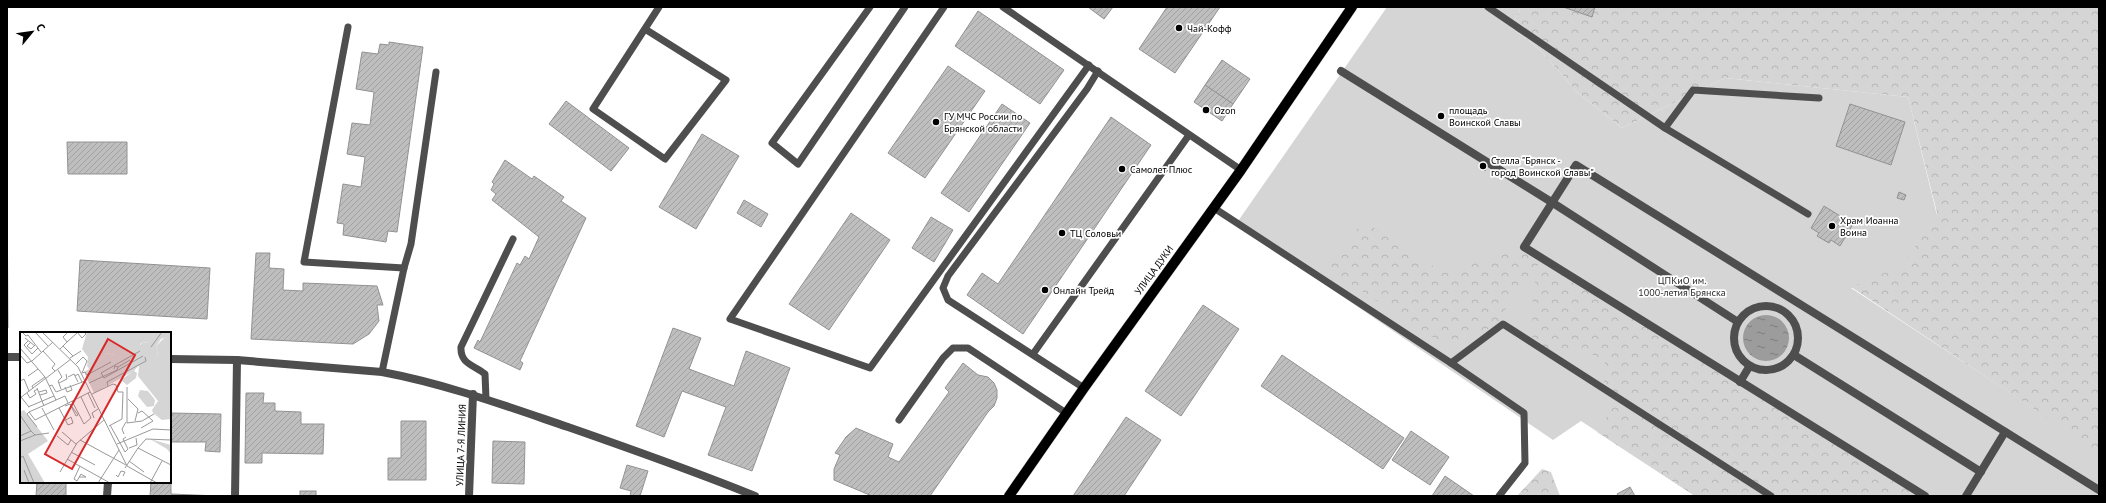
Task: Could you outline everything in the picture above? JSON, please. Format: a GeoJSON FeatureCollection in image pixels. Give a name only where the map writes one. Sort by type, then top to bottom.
{"type":"FeatureCollection","features":[{"type":"Feature","properties":{"kind":"main road","name":"УЛИЦА ДУКИ"},"geometry":{"type":"LineString","coordinates":[[1009,496],[1066,413],[1241,170],[1352,7]]}},
{"type":"Feature","properties":{"kind":"street"},"geometry":{"type":"LineString","coordinates":[[1341,71],[1553,203],[1738,322]]}},
{"type":"Feature","properties":{"kind":"street"},"geometry":{"type":"LineString","coordinates":[[1925,496],[1524,248],[1576,165],[2099,490]]}},
{"type":"Feature","properties":{"kind":"street"},"geometry":{"type":"LineString","coordinates":[[1783,310],[1790,298]]}},
{"type":"Feature","properties":{"kind":"street"},"geometry":{"type":"LineString","coordinates":[[1771,306],[1783,310],[1792,319],[1798,330],[1799,343],[1794,355],[1786,365],[1774,370],[1761,371],[1749,367],[1740,358],[1734,346],[1734,334],[1738,322],[1746,312],[1758,307],[1771,306]]}},
{"type":"Feature","properties":{"kind":"street"},"geometry":{"type":"LineString","coordinates":[[1794,355],[1980,472]]}},
{"type":"Feature","properties":{"kind":"street"},"geometry":{"type":"LineString","coordinates":[[7,357],[20,357]]}},
{"type":"Feature","properties":{"kind":"street"},"geometry":{"type":"LineString","coordinates":[[171,359],[237,360],[382,372],[473,394],[697,472],[755,496]]}},
{"type":"Feature","properties":{"kind":"street"},"geometry":{"type":"LineString","coordinates":[[236,496],[237,360]]}},
{"type":"Feature","properties":{"kind":"street"},"geometry":{"type":"LineString","coordinates":[[1740,382],[1749,367]]}},
{"type":"Feature","properties":{"kind":"street","name":"УЛИЦА 7-Я ЛИНИЯ"},"geometry":{"type":"LineString","coordinates":[[469,496],[473,394]]}},
{"type":"Feature","properties":{"kind":"street"},"geometry":{"type":"LineString","coordinates":[[1966,496],[2005,432]]}},
{"type":"Feature","properties":{"kind":"street"},"geometry":{"type":"LineString","coordinates":[[107,496],[108,483]]}},
{"type":"Feature","properties":{"kind":"lane"},"geometry":{"type":"LineString","coordinates":[[645,29],[726,80],[664,159],[593,110],[659,7]]}},
{"type":"Feature","properties":{"kind":"lane"},"geometry":{"type":"LineString","coordinates":[[870,7],[772,143],[798,164],[904,7]]}},
{"type":"Feature","properties":{"kind":"lane"},"geometry":{"type":"LineString","coordinates":[[944,7],[730,319],[870,368],[1089,65]]}},
{"type":"Feature","properties":{"kind":"lane"},"geometry":{"type":"LineString","coordinates":[[1003,7],[1241,170]]}},
{"type":"Feature","properties":{"kind":"lane"},"geometry":{"type":"LineString","coordinates":[[1488,7],[1665,128],[1808,214]]}},
{"type":"Feature","properties":{"kind":"lane"},"geometry":{"type":"LineString","coordinates":[[348,27],[304,262],[404,268]]}},
{"type":"Feature","properties":{"kind":"lane"},"geometry":{"type":"LineString","coordinates":[[1084,388],[948,300],[943,288],[948,276],[1087,89],[1098,71]]}},
{"type":"Feature","properties":{"kind":"lane"},"geometry":{"type":"LineString","coordinates":[[382,372],[404,268],[411,244],[436,72]]}},
{"type":"Feature","properties":{"kind":"lane"},"geometry":{"type":"LineString","coordinates":[[1665,128],[1693,90],[1819,98]]}},
{"type":"Feature","properties":{"kind":"lane"},"geometry":{"type":"LineString","coordinates":[[1033,354],[1189,135]]}},
{"type":"Feature","properties":{"kind":"lane"},"geometry":{"type":"LineString","coordinates":[[1214,208],[1524,412],[1525,463],[1499,496]]}},
{"type":"Feature","properties":{"kind":"lane"},"geometry":{"type":"LineString","coordinates":[[486,399],[485,374],[463,361],[461,347],[513,239]]}},
{"type":"Feature","properties":{"kind":"lane"},"geometry":{"type":"LineString","coordinates":[[1451,363],[1503,324],[1771,496]]}},
{"type":"Feature","properties":{"kind":"lane"},"geometry":{"type":"LineString","coordinates":[[898,420],[943,358],[953,348],[968,348],[1066,413]]}},
{"type":"Feature","properties":{"kind":"green space","name":"ЦПКиО им. 1000-летия Брянска"},"geometry":{"type":"Polygon","coordinates":[[[1387,7],[1521,7],[1511,27],[1540,50],[1577,92],[1622,128],[1725,78],[1908,97],[1945,248],[1851,288],[2099,451],[2099,496],[1695,496],[1581,421],[1553,440],[1236,224],[1387,7]]]}},
{"type":"Feature","properties":{"kind":"green space"},"geometry":{"type":"Polygon","coordinates":[[[1521,7],[2099,7],[2099,452],[1851,287],[1903,265],[1937,213],[1908,97],[1725,78],[1622,128],[1577,92],[1540,50],[1511,27],[1521,7]]]}},
{"type":"Feature","properties":{"kind":"green space"},"geometry":{"type":"Polygon","coordinates":[[[1363,221],[1444,273],[1524,247],[1929,496],[1777,496],[1633,407],[1766,496],[1695,496],[1597,432],[1619,398],[1604,388],[1605,363],[1578,345],[1559,359],[1533,343],[1532,311],[1535,281],[1541,261],[1506,307],[1503,324],[1457,339],[1437,340],[1328,269],[1363,221]]]}},
{"type":"Feature","properties":{"kind":"green space"},"geometry":{"type":"Polygon","coordinates":[[[1542,469],[1551,472],[1560,496],[1517,496],[1542,469]]]}},
{"type":"Feature","properties":{"kind":"water"},"geometry":{"type":"Polygon","coordinates":[[[1761,315],[1771,315],[1783,321],[1788,329],[1788,347],[1783,355],[1775,360],[1761,361],[1753,358],[1746,351],[1743,343],[1743,333],[1746,325],[1753,318],[1761,315]]]}},
{"type":"Feature","properties":{"kind":"building"},"geometry":{"type":"Polygon","coordinates":[[[1088,7],[1113,7],[1104,19],[1088,7]]]}},
{"type":"Feature","properties":{"kind":"building","name":"Чай-Кофф"},"geometry":{"type":"Polygon","coordinates":[[[1167,7],[1220,7],[1175,73],[1139,49],[1167,7]]]}},
{"type":"Feature","properties":{"kind":"building"},"geometry":{"type":"Polygon","coordinates":[[[1563,7],[1595,7],[1592,17],[1563,7]]]}},
{"type":"Feature","properties":{"kind":"building"},"geometry":{"type":"Polygon","coordinates":[[[978,11],[1064,70],[1040,104],[955,46],[978,11]]]}},
{"type":"Feature","properties":{"kind":"building"},"geometry":{"type":"Polygon","coordinates":[[[389,42],[423,47],[397,232],[388,231],[386,242],[343,235],[344,224],[337,223],[343,184],[361,187],[365,157],[347,154],[352,123],[370,125],[374,92],[356,89],[362,52],[378,54],[380,44],[389,45],[389,42]]]}},
{"type":"Feature","properties":{"kind":"building"},"geometry":{"type":"Polygon","coordinates":[[[1222,60],[1250,79],[1233,104],[1205,85],[1222,60]]]}},
{"type":"Feature","properties":{"kind":"building","name":"ГУ МЧС России по Брянской области"},"geometry":{"type":"Polygon","coordinates":[[[948,66],[985,91],[925,178],[888,153],[948,66]]]}},
{"type":"Feature","properties":{"kind":"building"},"geometry":{"type":"Polygon","coordinates":[[[1205,85],[1233,104],[1222,121],[1194,102],[1205,85]]]}},
{"type":"Feature","properties":{"kind":"building"},"geometry":{"type":"Polygon","coordinates":[[[566,101],[629,148],[611,171],[549,124],[566,101]]]}},
{"type":"Feature","properties":{"kind":"building"},"geometry":{"type":"Polygon","coordinates":[[[1002,104],[1030,123],[969,212],[941,193],[1002,104]]]}},
{"type":"Feature","properties":{"kind":"building"},"geometry":{"type":"Polygon","coordinates":[[[1850,104],[1905,122],[1891,165],[1836,146],[1850,104]]]}},
{"type":"Feature","properties":{"kind":"building","name":"ТЦ Соловьи"},"geometry":{"type":"Polygon","coordinates":[[[1111,117],[1151,145],[1023,334],[967,295],[982,273],[998,284],[1111,117]]]}},
{"type":"Feature","properties":{"kind":"building"},"geometry":{"type":"Polygon","coordinates":[[[702,134],[739,156],[696,229],[659,207],[702,134]]]}},
{"type":"Feature","properties":{"kind":"building"},"geometry":{"type":"Polygon","coordinates":[[[67,142],[127,142],[127,174],[68,174],[67,142]]]}},
{"type":"Feature","properties":{"kind":"building"},"geometry":{"type":"Polygon","coordinates":[[[505,160],[532,179],[534,176],[564,197],[561,201],[586,218],[520,361],[523,363],[520,370],[474,348],[478,340],[480,342],[517,263],[520,265],[525,256],[529,259],[539,237],[492,200],[496,194],[491,190],[494,184],[492,182],[505,160]]]}},
{"type":"Feature","properties":{"kind":"building"},"geometry":{"type":"Polygon","coordinates":[[[1483,161],[1488,165],[1485,171],[1479,167],[1483,161]]]}},
{"type":"Feature","properties":{"kind":"building"},"geometry":{"type":"Polygon","coordinates":[[[7,177],[8,328],[7,328],[7,177]]]}},
{"type":"Feature","properties":{"kind":"building"},"geometry":{"type":"Polygon","coordinates":[[[1899,192],[1906,195],[1904,200],[1897,198],[1899,192]]]}},
{"type":"Feature","properties":{"kind":"building"},"geometry":{"type":"Polygon","coordinates":[[[744,200],[768,214],[761,227],[737,213],[744,200]]]}},
{"type":"Feature","properties":{"kind":"building","name":"Храм Иоанна Воина"},"geometry":{"type":"Polygon","coordinates":[[[1824,206],[1853,224],[1840,246],[1831,240],[1829,243],[1817,236],[1819,233],[1811,228],[1824,206]]]}},
{"type":"Feature","properties":{"kind":"building"},"geometry":{"type":"Polygon","coordinates":[[[851,213],[890,240],[829,330],[789,304],[851,213]]]}},
{"type":"Feature","properties":{"kind":"building"},"geometry":{"type":"Polygon","coordinates":[[[931,217],[953,230],[934,262],[912,248],[931,217]]]}},
{"type":"Feature","properties":{"kind":"building"},"geometry":{"type":"Polygon","coordinates":[[[256,253],[270,253],[269,268],[284,269],[283,290],[303,291],[303,283],[377,286],[383,305],[377,305],[379,321],[369,334],[353,344],[251,339],[256,253]]]}},
{"type":"Feature","properties":{"kind":"building"},"geometry":{"type":"Polygon","coordinates":[[[80,260],[210,268],[207,319],[77,311],[80,260]]]}},
{"type":"Feature","properties":{"kind":"building"},"geometry":{"type":"Polygon","coordinates":[[[1203,305],[1239,329],[1181,416],[1145,391],[1203,305]]]}},
{"type":"Feature","properties":{"kind":"building"},"geometry":{"type":"Polygon","coordinates":[[[673,328],[701,338],[689,369],[734,386],[746,351],[790,368],[752,471],[708,455],[726,407],[682,391],[664,437],[636,426],[673,328]]]}},
{"type":"Feature","properties":{"kind":"building"},"geometry":{"type":"Polygon","coordinates":[[[1282,355],[1404,438],[1383,469],[1261,386],[1282,355]]]}},
{"type":"Feature","properties":{"kind":"building"},"geometry":{"type":"Polygon","coordinates":[[[963,363],[978,375],[988,377],[994,383],[997,390],[997,398],[994,406],[988,412],[930,496],[872,496],[834,480],[834,469],[840,455],[835,453],[846,437],[856,428],[893,444],[888,457],[899,462],[949,392],[945,388],[963,363]]]}},
{"type":"Feature","properties":{"kind":"building"},"geometry":{"type":"Polygon","coordinates":[[[246,393],[264,393],[263,403],[275,403],[275,411],[301,412],[301,424],[324,424],[323,454],[262,453],[262,463],[245,463],[246,393]]]}},
{"type":"Feature","properties":{"kind":"building"},"geometry":{"type":"Polygon","coordinates":[[[171,413],[221,414],[220,452],[205,451],[206,442],[171,442],[171,413]]]}},
{"type":"Feature","properties":{"kind":"building"},"geometry":{"type":"Polygon","coordinates":[[[1126,417],[1161,440],[1124,496],[1073,496],[1126,417]]]}},
{"type":"Feature","properties":{"kind":"building"},"geometry":{"type":"Polygon","coordinates":[[[401,421],[426,421],[426,480],[388,480],[388,458],[401,458],[401,421]]]}},
{"type":"Feature","properties":{"kind":"building"},"geometry":{"type":"Polygon","coordinates":[[[1411,431],[1449,457],[1430,485],[1392,460],[1411,431]]]}},
{"type":"Feature","properties":{"kind":"building"},"geometry":{"type":"Polygon","coordinates":[[[493,441],[525,442],[524,484],[492,483],[493,441]]]}},
{"type":"Feature","properties":{"kind":"building"},"geometry":{"type":"Polygon","coordinates":[[[627,465],[648,471],[640,496],[630,496],[631,491],[620,488],[627,465]]]}},
{"type":"Feature","properties":{"kind":"building"},"geometry":{"type":"Polygon","coordinates":[[[1445,476],[1474,496],[1432,496],[1445,476]]]}},
{"type":"Feature","properties":{"kind":"building"},"geometry":{"type":"Polygon","coordinates":[[[37,483],[66,483],[66,496],[36,496],[37,483]]]}},
{"type":"Feature","properties":{"kind":"building"},"geometry":{"type":"Polygon","coordinates":[[[151,483],[171,483],[171,494],[218,496],[150,496],[151,483]]]}},
{"type":"Feature","properties":{"kind":"building"},"geometry":{"type":"Polygon","coordinates":[[[1630,487],[1635,496],[1618,496],[1617,494],[1630,487]]]}},
{"type":"Feature","properties":{"kind":"building"},"geometry":{"type":"Polygon","coordinates":[[[300,491],[316,491],[316,496],[300,496],[300,491]]]}},
{"type":"Feature","properties":{"kind":"place","name":"Чай-Кофф"},"geometry":{"type":"Point","coordinates":[1179,28]}},
{"type":"Feature","properties":{"kind":"place","name":"Ozon"},"geometry":{"type":"Point","coordinates":[1206,110]}},
{"type":"Feature","properties":{"kind":"place","name":"площадь Воинской Славы"},"geometry":{"type":"Point","coordinates":[1441,116]}},
{"type":"Feature","properties":{"kind":"place","name":"ГУ МЧС России по Брянской области"},"geometry":{"type":"Point","coordinates":[936,122]}},
{"type":"Feature","properties":{"kind":"place","name":"Стелла \"Брянск - город Воинской Славы\""},"geometry":{"type":"Point","coordinates":[1483,166]}},
{"type":"Feature","properties":{"kind":"place","name":"Самолет Плюс"},"geometry":{"type":"Point","coordinates":[1122,169]}},
{"type":"Feature","properties":{"kind":"place","name":"Храм Иоанна Воина"},"geometry":{"type":"Point","coordinates":[1832,226]}},
{"type":"Feature","properties":{"kind":"place","name":"ТЦ Соловьи"},"geometry":{"type":"Point","coordinates":[1062,233]}},
{"type":"Feature","properties":{"kind":"place","name":"Онлайн Трейд"},"geometry":{"type":"Point","coordinates":[1045,290]}}]}
